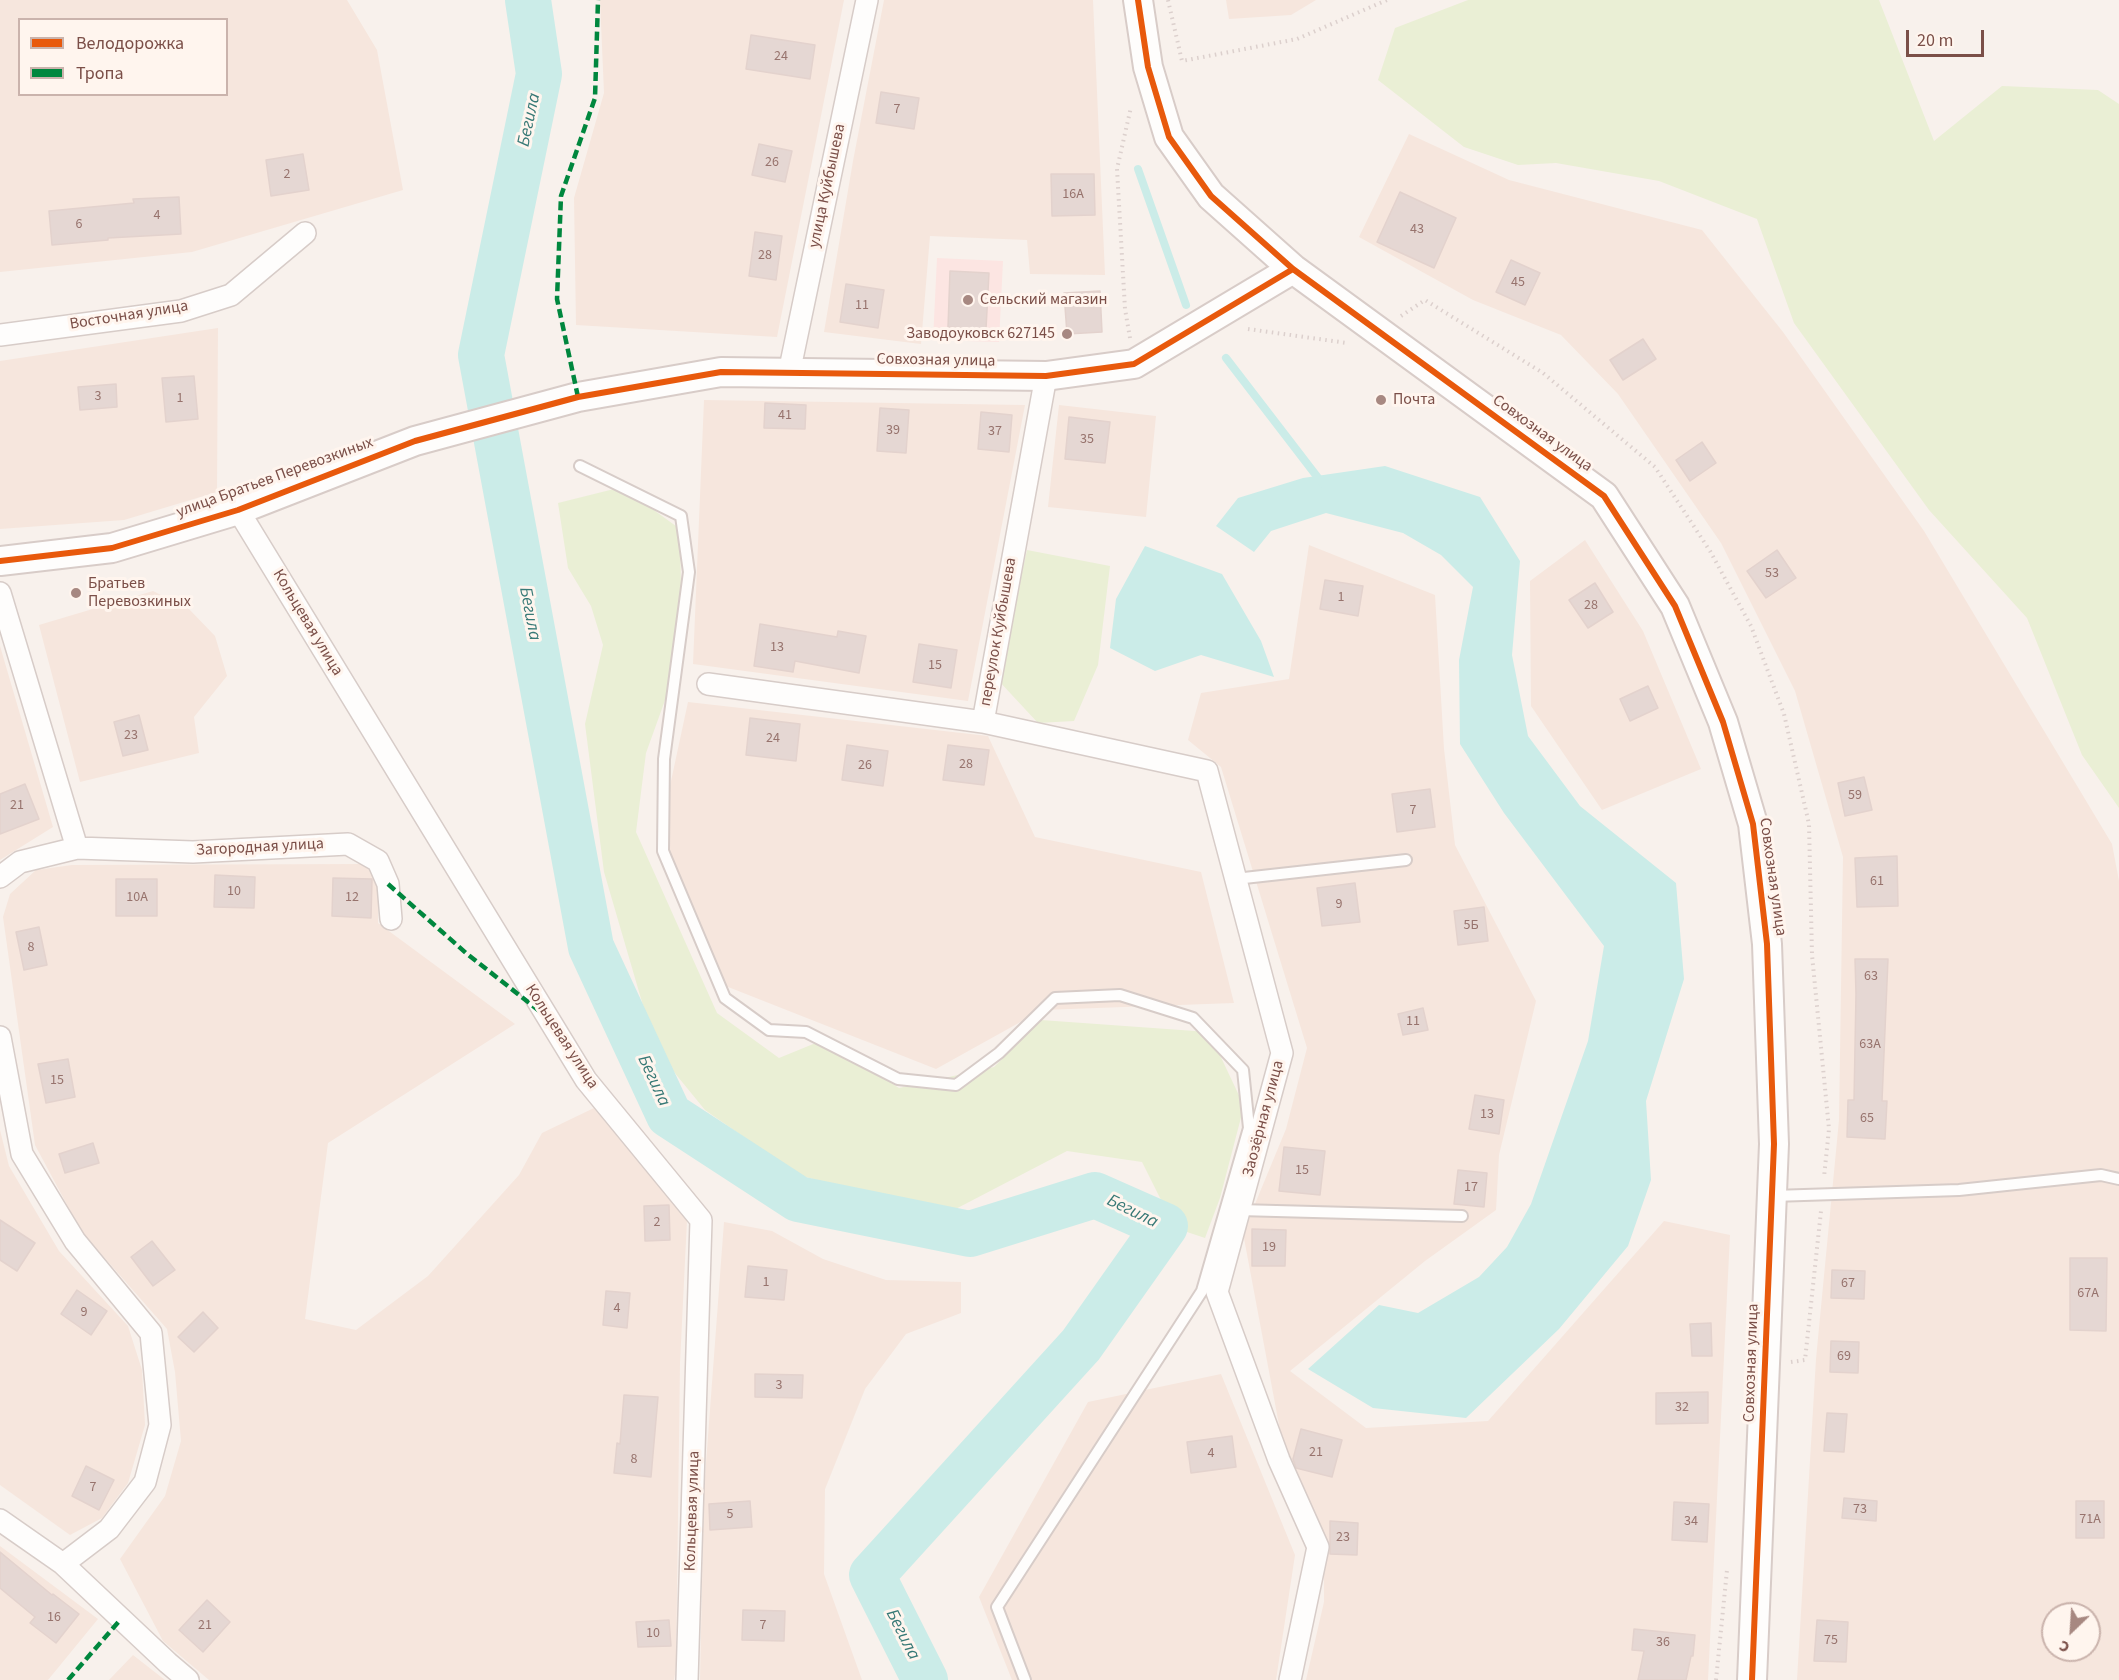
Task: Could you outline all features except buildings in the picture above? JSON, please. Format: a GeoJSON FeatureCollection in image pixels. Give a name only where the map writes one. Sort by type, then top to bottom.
{"type":"FeatureCollection","features":[{"type":"Feature","properties":{"kind":"street","name":"улица Куйбышева"},"geometry":{"type":"LineString","coordinates":[[789,373],[867,0]]}},
{"type":"Feature","properties":{"kind":"street","name":"Совхозная улица"},"geometry":{"type":"LineString","coordinates":[[1139,7],[1148,67],[1169,137],[1211,196],[1293,268],[1604,496],[1675,606],[1723,722],[1753,824],[1767,944],[1774,1143],[1752,1680]]}},
{"type":"Feature","properties":{"kind":"street","name":"Восточная улица"},"geometry":{"type":"LineString","coordinates":[[0,335],[181,311],[231,295],[305,232]]}},
{"type":"Feature","properties":{"kind":"street","name":"Совхозная улица"},"geometry":{"type":"LineString","coordinates":[[554,403],[721,372],[1046,376],[1134,364],[1293,268]]}},
{"type":"Feature","properties":{"kind":"street","name":"переулок Куйбышева"},"geometry":{"type":"LineString","coordinates":[[708,684],[983,722],[1046,376]]}},
{"type":"Feature","properties":{"kind":"street","name":"улица Братьев Перевозкиных"},"geometry":{"type":"LineString","coordinates":[[0,561],[112,548],[238,510],[416,441],[554,403]]}},
{"type":"Feature","properties":{"kind":"street","name":"Кольцевая улица"},"geometry":{"type":"LineString","coordinates":[[238,510],[586,1080],[701,1220],[687,1680]]}},
{"type":"Feature","properties":{"kind":"street"},"geometry":{"type":"LineString","coordinates":[[0,593],[77,848]]}},
{"type":"Feature","properties":{"kind":"street","name":"Заозёрная улица"},"geometry":{"type":"LineString","coordinates":[[983,722],[1208,771],[1282,1053],[1217,1292],[1279,1460],[1318,1547],[1290,1680]]}},
{"type":"Feature","properties":{"kind":"street","name":"Загородная улица"},"geometry":{"type":"LineString","coordinates":[[0,877],[20,862],[77,848],[193,852],[348,844],[378,861],[388,884],[391,920]]}},
{"type":"Feature","properties":{"kind":"street"},"geometry":{"type":"LineString","coordinates":[[0,1037],[22,1154],[75,1241],[151,1333],[160,1425],[145,1482],[109,1528],[63,1564]]}},
{"type":"Feature","properties":{"kind":"street"},"geometry":{"type":"LineString","coordinates":[[0,1520],[63,1564],[188,1680]]}},
{"type":"Feature","properties":{"kind":"lane"},"geometry":{"type":"LineString","coordinates":[[580,466],[681,516],[689,572],[664,759],[663,851],[725,998],[769,1030],[806,1032],[898,1079],[956,1085],[999,1053],[1055,999],[1120,995],[1193,1018],[1243,1070],[1249,1128],[1202,1291],[997,1607],[1025,1680]]}},
{"type":"Feature","properties":{"kind":"lane"},"geometry":{"type":"LineString","coordinates":[[1235,879],[1406,860]]}},
{"type":"Feature","properties":{"kind":"lane"},"geometry":{"type":"LineString","coordinates":[[1772,1196],[1959,1190],[2101,1175],[2119,1179]]}},
{"type":"Feature","properties":{"kind":"lane"},"geometry":{"type":"LineString","coordinates":[[1239,1210],[1462,1216]]}},
{"type":"Feature","properties":{"kind":"path"},"geometry":{"type":"LineString","coordinates":[[1168,0],[1182,61],[1297,39],[1387,0]]}},
{"type":"Feature","properties":{"kind":"path"},"geometry":{"type":"LineString","coordinates":[[1139,7],[1171,11]]}},
{"type":"Feature","properties":{"kind":"path"},"geometry":{"type":"LineString","coordinates":[[1133,100],[1116,169],[1125,309],[1134,364]]}},
{"type":"Feature","properties":{"kind":"path"},"geometry":{"type":"LineString","coordinates":[[1245,328],[1356,344],[1425,300],[1543,373],[1655,467],[1710,551],[1751,626],[1784,714],[1809,824],[1812,955],[1829,1129],[1805,1360],[1765,1365]]}},
{"type":"Feature","properties":{"kind":"path"},"geometry":{"type":"LineString","coordinates":[[1716,1680],[1728,1561]]}},
{"type":"Feature","properties":{"kind":"shaded area"},"geometry":{"type":"Polygon","coordinates":[[[0,0],[347,0],[377,50],[403,190],[192,252],[0,272],[0,0]]]}},
{"type":"Feature","properties":{"kind":"shaded area"},"geometry":{"type":"Polygon","coordinates":[[[600,0],[844,0],[777,337],[576,325],[574,198],[604,93],[600,0]]]}},
{"type":"Feature","properties":{"kind":"shaded area"},"geometry":{"type":"Polygon","coordinates":[[[884,0],[1093,0],[1105,275],[1030,274],[1027,240],[930,236],[921,344],[824,332],[853,161],[884,0]]]}},
{"type":"Feature","properties":{"kind":"shaded area"},"geometry":{"type":"Polygon","coordinates":[[[1226,0],[1316,0],[1291,15],[1229,19],[1226,0]]]}},
{"type":"Feature","properties":{"kind":"shaded area"},"geometry":{"type":"Polygon","coordinates":[[[1409,134],[1509,180],[1702,230],[1783,332],[1924,531],[2112,844],[2119,881],[2119,1680],[1797,1680],[1816,1359],[1839,1120],[1843,857],[1795,691],[1721,543],[1618,394],[1561,335],[1473,300],[1359,237],[1409,134]]]}},
{"type":"Feature","properties":{"kind":"shaded area"},"geometry":{"type":"Polygon","coordinates":[[[937,258],[1003,261],[999,342],[933,340],[937,258]]]}},
{"type":"Feature","properties":{"kind":"shaded area"},"geometry":{"type":"Polygon","coordinates":[[[218,328],[217,492],[124,520],[0,529],[0,361],[218,328]]]}},
{"type":"Feature","properties":{"kind":"shaded area"},"geometry":{"type":"Polygon","coordinates":[[[704,400],[1025,405],[968,701],[693,664],[704,400]]]}},
{"type":"Feature","properties":{"kind":"shaded area"},"geometry":{"type":"Polygon","coordinates":[[[1059,405],[1156,416],[1146,517],[1048,507],[1059,405]]]}},
{"type":"Feature","properties":{"kind":"shaded area"},"geometry":{"type":"Polygon","coordinates":[[[1585,540],[1643,631],[1701,769],[1602,810],[1531,706],[1530,581],[1585,540]]]}},
{"type":"Feature","properties":{"kind":"shaded area"},"geometry":{"type":"Polygon","coordinates":[[[1309,545],[1435,595],[1444,749],[1455,845],[1536,1001],[1499,1155],[1496,1210],[1425,1261],[1290,1371],[1366,1428],[1488,1421],[1664,1221],[1730,1235],[1708,1680],[1306,1680],[1324,1602],[1324,1533],[1286,1462],[1243,1233],[1286,1129],[1307,1048],[1221,767],[1188,740],[1201,693],[1289,679],[1309,545]]]}},
{"type":"Feature","properties":{"kind":"shaded area"},"geometry":{"type":"Polygon","coordinates":[[[153,591],[189,609],[215,636],[227,676],[194,717],[199,753],[80,782],[39,625],[153,591]]]}},
{"type":"Feature","properties":{"kind":"shaded area"},"geometry":{"type":"Polygon","coordinates":[[[0,646],[53,827],[0,860],[0,646]]]}},
{"type":"Feature","properties":{"kind":"shaded area"},"geometry":{"type":"Polygon","coordinates":[[[688,702],[988,736],[1035,837],[1201,872],[1234,1003],[1042,1010],[936,1069],[713,981],[656,851],[688,702]]]}},
{"type":"Feature","properties":{"kind":"shaded area"},"geometry":{"type":"Polygon","coordinates":[[[364,864],[379,875],[378,923],[515,1024],[328,1143],[305,1319],[356,1330],[428,1276],[519,1175],[542,1133],[594,1108],[687,1220],[680,1363],[674,1680],[209,1680],[163,1641],[120,1559],[165,1496],[181,1441],[175,1372],[167,1329],[81,1231],[35,1145],[3,917],[10,894],[36,870],[72,865],[364,864]]]}},
{"type":"Feature","properties":{"kind":"shaded area"},"geometry":{"type":"Polygon","coordinates":[[[0,1130],[9,1166],[59,1251],[128,1326],[142,1370],[145,1425],[128,1483],[102,1518],[70,1535],[0,1485],[0,1130]]]}},
{"type":"Feature","properties":{"kind":"shaded area"},"geometry":{"type":"Polygon","coordinates":[[[724,1222],[772,1231],[823,1259],[886,1280],[961,1282],[961,1313],[906,1334],[865,1389],[825,1489],[824,1574],[862,1680],[700,1680],[704,1490],[724,1222]]]}},
{"type":"Feature","properties":{"kind":"shaded area"},"geometry":{"type":"Polygon","coordinates":[[[1221,1374],[1295,1555],[1276,1680],[1012,1680],[979,1597],[1088,1402],[1221,1374]]]}},
{"type":"Feature","properties":{"kind":"shaded area"},"geometry":{"type":"Polygon","coordinates":[[[0,1546],[98,1619],[48,1680],[0,1680],[0,1546]]]}},
{"type":"Feature","properties":{"kind":"shaded area"},"geometry":{"type":"Polygon","coordinates":[[[133,1655],[165,1680],[109,1680],[133,1655]]]}},
{"type":"Feature","properties":{"kind":"green space"},"geometry":{"type":"Polygon","coordinates":[[[1468,0],[1879,0],[1934,141],[2002,86],[2098,90],[2119,104],[2119,808],[2082,755],[2027,618],[1929,510],[1794,323],[1757,219],[1659,181],[1556,163],[1518,165],[1464,147],[1378,80],[1395,28],[1468,0]]]}},
{"type":"Feature","properties":{"kind":"green space"},"geometry":{"type":"Polygon","coordinates":[[[622,487],[680,529],[682,653],[646,753],[636,832],[717,1013],[779,1058],[823,1040],[899,1088],[994,1067],[1041,1020],[1209,1032],[1244,1106],[1220,1198],[1205,1238],[1175,1228],[1142,1162],[1067,1151],[946,1214],[798,1175],[705,1110],[656,1050],[604,872],[585,724],[603,645],[591,606],[568,568],[558,503],[622,487]]]}},
{"type":"Feature","properties":{"kind":"green space"},"geometry":{"type":"Polygon","coordinates":[[[1027,550],[1110,566],[1098,665],[1074,721],[1038,723],[998,680],[1027,550]]]}},
{"type":"Feature","properties":{"kind":"water"},"geometry":{"type":"Polygon","coordinates":[[[1385,466],[1480,497],[1520,561],[1512,655],[1528,736],[1580,806],[1676,883],[1684,979],[1646,1101],[1651,1180],[1628,1246],[1559,1329],[1466,1418],[1373,1408],[1308,1369],[1379,1305],[1418,1313],[1479,1277],[1507,1247],[1531,1204],[1588,1041],[1604,946],[1504,813],[1460,744],[1459,660],[1473,587],[1441,555],[1403,533],[1326,513],[1271,531],[1254,552],[1216,526],[1238,498],[1303,478],[1385,466]]]}},
{"type":"Feature","properties":{"kind":"water"},"geometry":{"type":"Polygon","coordinates":[[[1145,546],[1222,574],[1261,641],[1274,677],[1201,655],[1155,671],[1110,648],[1116,599],[1145,546]]]}},
{"type":"Feature","properties":{"kind":"waterway","name":"Бегила"},"geometry":{"type":"LineString","coordinates":[[528,0],[539,74],[481,355],[591,947],[669,1115],[798,1199],[970,1234],[1095,1195],[1165,1226],[1081,1345],[872,1575],[925,1680]]}},
{"type":"Feature","properties":{"kind":"waterway"},"geometry":{"type":"LineString","coordinates":[[1138,169],[1186,305]]}},
{"type":"Feature","properties":{"kind":"waterway"},"geometry":{"type":"LineString","coordinates":[[1226,358],[1322,483]]}},
{"type":"Feature","properties":{"kind":"marked path"},"geometry":{"type":"LineString","coordinates":[[578,397],[557,299],[561,196],[595,98],[598,0]]}},
{"type":"Feature","properties":{"kind":"marked path"},"geometry":{"type":"LineString","coordinates":[[388,884],[466,953],[547,1017]]}},
{"type":"Feature","properties":{"kind":"marked path"},"geometry":{"type":"LineString","coordinates":[[68,1680],[121,1619]]}},
{"type":"Feature","properties":{"kind":"cycle path"},"geometry":{"type":"LineString","coordinates":[[1138,0],[1148,67],[1169,137],[1211,196],[1293,269],[1604,496],[1675,606],[1723,722],[1753,824],[1767,944],[1774,1144],[1752,1680]]}},
{"type":"Feature","properties":{"kind":"cycle path"},"geometry":{"type":"LineString","coordinates":[[0,561],[112,548],[238,510],[415,441],[578,397],[721,372],[1046,376],[1134,364],[1293,269]]}},
{"type":"Feature","properties":{"kind":"place","name":"Сельский магазин"},"geometry":{"type":"Point","coordinates":[968,300]}},
{"type":"Feature","properties":{"kind":"place","name":"Заводоуковск 627145"},"geometry":{"type":"Point","coordinates":[1067,334]}},
{"type":"Feature","properties":{"kind":"place","name":"Почта"},"geometry":{"type":"Point","coordinates":[1381,400]}},
{"type":"Feature","properties":{"kind":"place","name":"Братьев Перевозкиных"},"geometry":{"type":"Point","coordinates":[76,593]}}]}
